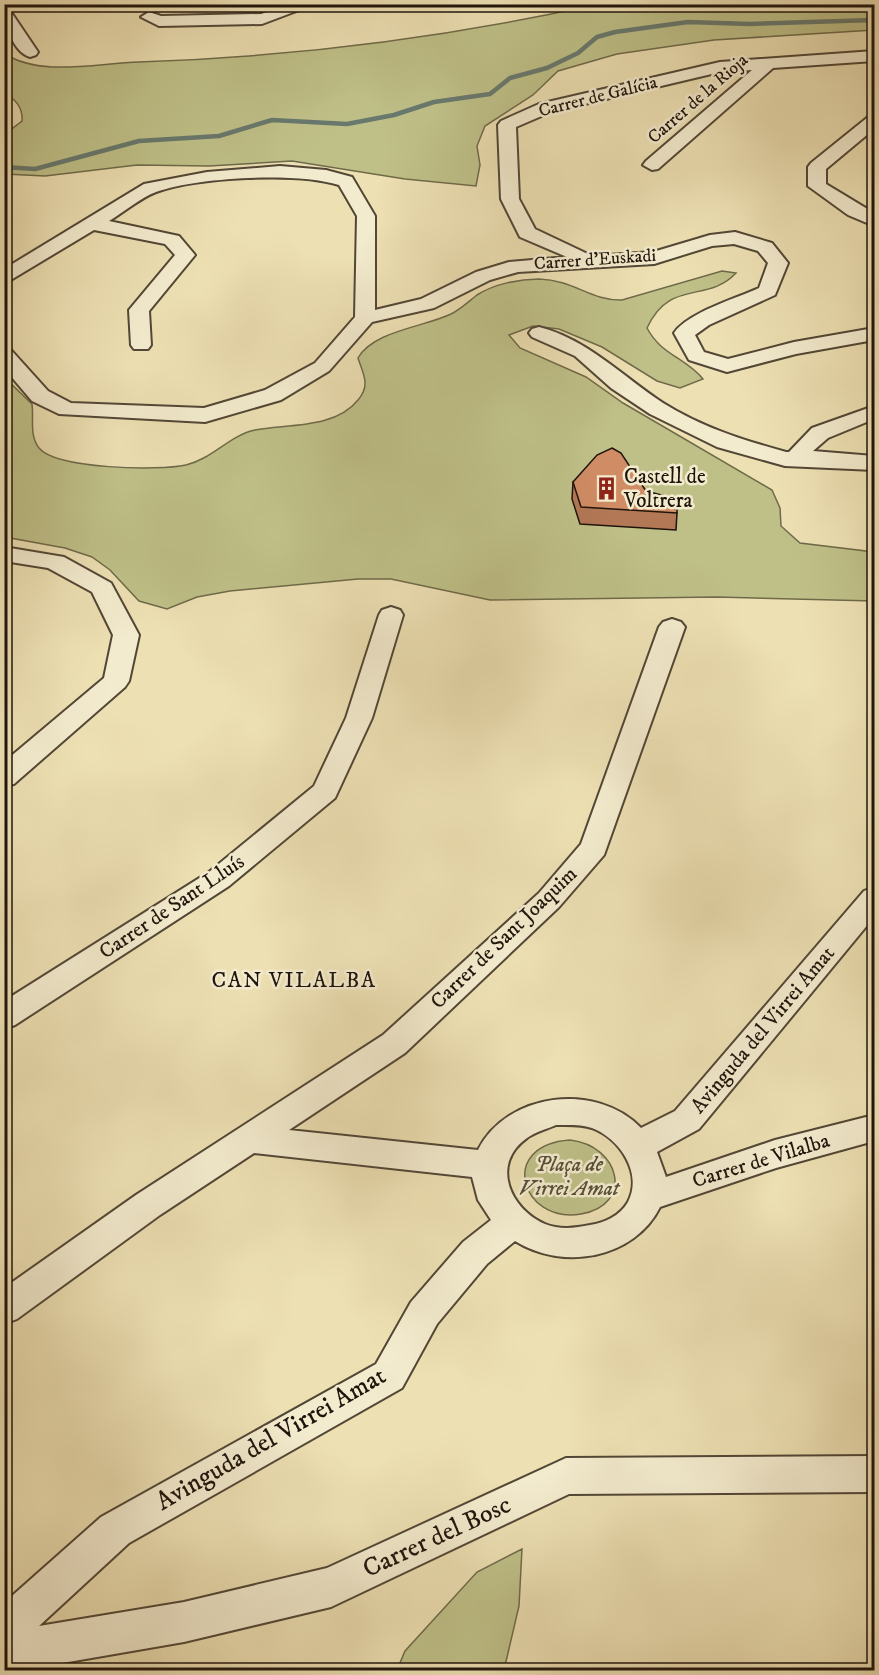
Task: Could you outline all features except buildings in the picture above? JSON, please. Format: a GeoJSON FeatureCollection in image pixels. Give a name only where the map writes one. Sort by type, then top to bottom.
{"type":"FeatureCollection","features":[{"type":"Feature","properties":{"kind":"street"},"geometry":{"type":"LineString","coordinates":[[149,17],[159,21],[262,19],[308,4]]}},
{"type":"Feature","properties":{"kind":"street"},"geometry":{"type":"LineString","coordinates":[[4,12],[30,52]]}},
{"type":"Feature","properties":{"kind":"street","name":"Carrer de Galícia"},"geometry":{"type":"LineString","coordinates":[[593,261],[527,233],[510,199],[507,125],[545,108],[720,67],[874,56]]}},
{"type":"Feature","properties":{"kind":"street","name":"Carrer de la Rioja"},"geometry":{"type":"LineString","coordinates":[[652,165],[769,63]]}},
{"type":"Feature","properties":{"kind":"street"},"geometry":{"type":"LineString","coordinates":[[874,121],[818,167],[817,186],[855,211],[874,220]]}},
{"type":"Feature","properties":{"kind":"street"},"geometry":{"type":"LineString","coordinates":[[4,278],[150,188],[207,177],[280,171],[326,175],[346,181],[366,216],[365,318],[322,367],[273,395],[206,415],[67,409],[40,396],[4,354]]}},
{"type":"Feature","properties":{"kind":"street"},"geometry":{"type":"LineString","coordinates":[[90,224],[172,240],[185,255],[139,310],[141,345]]}},
{"type":"Feature","properties":{"kind":"street","name":"Carrer d'Euskadi"},"geometry":{"type":"LineString","coordinates":[[365,318],[428,304],[483,276],[516,266],[654,258],[710,241],[735,238],[765,247],[778,263],[768,291],[702,321],[684,333],[696,356],[727,366],[794,348],[874,334]]}},
{"type":"Feature","properties":{"kind":"street"},"geometry":{"type":"LineString","coordinates":[[539,333],[582,352],[619,383],[690,427],[753,452],[813,462],[874,463]]}},
{"type":"Feature","properties":{"kind":"street"},"geometry":{"type":"LineString","coordinates":[[813,462],[800,452],[820,433],[874,412]]}},
{"type":"Feature","properties":{"kind":"street"},"geometry":{"type":"LineString","coordinates":[[4,554],[56,562],[102,588],[126,635],[116,681],[4,777]]}},
{"type":"Feature","properties":{"kind":"street","name":"Carrer de Sant Lluís"},"geometry":{"type":"LineString","coordinates":[[4,1017],[219,879],[325,791],[359,718],[391,615]]}},
{"type":"Feature","properties":{"kind":"street","name":"Carrer de Sant Joaquim"},"geometry":{"type":"LineString","coordinates":[[4,1308],[148,1205],[394,1044],[549,900],[594,848],[672,627]]}},
{"type":"Feature","properties":{"kind":"street","name":"Avinguda del Virrei Amat"},"geometry":{"type":"LineString","coordinates":[[638,1146],[687,1120],[874,897]]}},
{"type":"Feature","properties":{"kind":"street"},"geometry":{"type":"LineString","coordinates":[[553,1112],[577,1112],[601,1118],[622,1129],[638,1146],[647,1162],[650,1180],[648,1197],[636,1218],[623,1228],[592,1242],[554,1242],[536,1237],[513,1223],[497,1206],[489,1186],[488,1166],[496,1146],[510,1129],[529,1118],[553,1112]]}},
{"type":"Feature","properties":{"kind":"street","name":"Carrer de Vilalba"},"geometry":{"type":"LineString","coordinates":[[648,1197],[775,1154],[874,1128]]}},
{"type":"Feature","properties":{"kind":"street"},"geometry":{"type":"LineString","coordinates":[[250,1139],[488,1166]]}},
{"type":"Feature","properties":{"kind":"street","name":"Avinguda del Virrei Amat"},"geometry":{"type":"LineString","coordinates":[[4,1631],[115,1530],[389,1376],[424,1313],[475,1253],[513,1223]]}},
{"type":"Feature","properties":{"kind":"street","name":"Carrer del Bosc"},"geometry":{"type":"LineString","coordinates":[[4,1653],[184,1622],[331,1587],[566,1476],[874,1474]]}},
{"type":"Feature","properties":{"kind":"green space"},"geometry":{"type":"Polygon","coordinates":[[[594,5],[874,5],[874,30],[714,40],[617,54],[558,71],[533,95],[485,126],[477,146],[480,165],[476,186],[405,179],[292,161],[209,166],[137,165],[45,176],[5,174],[5,134],[22,121],[22,116],[18,105],[5,92],[5,54],[19,61],[52,67],[254,56],[424,36],[594,5]]]}},
{"type":"Feature","properties":{"kind":"green space"},"geometry":{"type":"Polygon","coordinates":[[[722,271],[736,273],[713,288],[678,297],[667,303],[656,313],[647,328],[660,345],[703,379],[680,388],[657,381],[602,347],[559,329],[533,326],[509,335],[520,348],[586,377],[623,403],[772,490],[780,508],[781,526],[800,543],[874,552],[874,601],[717,597],[490,600],[391,579],[358,579],[230,591],[197,597],[167,609],[139,601],[110,570],[92,557],[65,548],[5,537],[4,377],[32,404],[34,438],[39,448],[49,455],[109,467],[173,467],[204,458],[237,437],[255,430],[310,424],[337,416],[362,395],[365,379],[358,358],[365,349],[387,336],[451,314],[477,295],[499,285],[523,280],[551,280],[601,297],[622,300],[722,271]]]}},
{"type":"Feature","properties":{"kind":"green space","name":"Plaça de Virrei Amat"},"geometry":{"type":"Polygon","coordinates":[[[570,1140],[587,1145],[601,1153],[610,1164],[614,1176],[614,1188],[609,1199],[598,1208],[581,1214],[560,1214],[544,1207],[532,1196],[526,1183],[526,1168],[532,1155],[547,1145],[570,1140]]]}},
{"type":"Feature","properties":{"kind":"green space"},"geometry":{"type":"Polygon","coordinates":[[[522,1549],[519,1606],[504,1670],[397,1670],[405,1651],[477,1572],[522,1549]]]}},
{"type":"Feature","properties":{"kind":"waterway"},"geometry":{"type":"LineString","coordinates":[[4,167],[35,169],[139,141],[219,136],[272,120],[347,124],[394,115],[434,102],[490,94],[510,78],[547,68],[578,53],[597,37],[615,32],[688,22],[750,24],[874,20]]}},
{"type":"Feature","properties":{"kind":"place","name":"Castell de Voltrera"},"geometry":{"type":"Point","coordinates":[606,489]}},
{"type":"Feature","properties":{"kind":"district","name":"CAN VILALBA"},"geometry":{"type":"Point","coordinates":[294,980]}}]}
